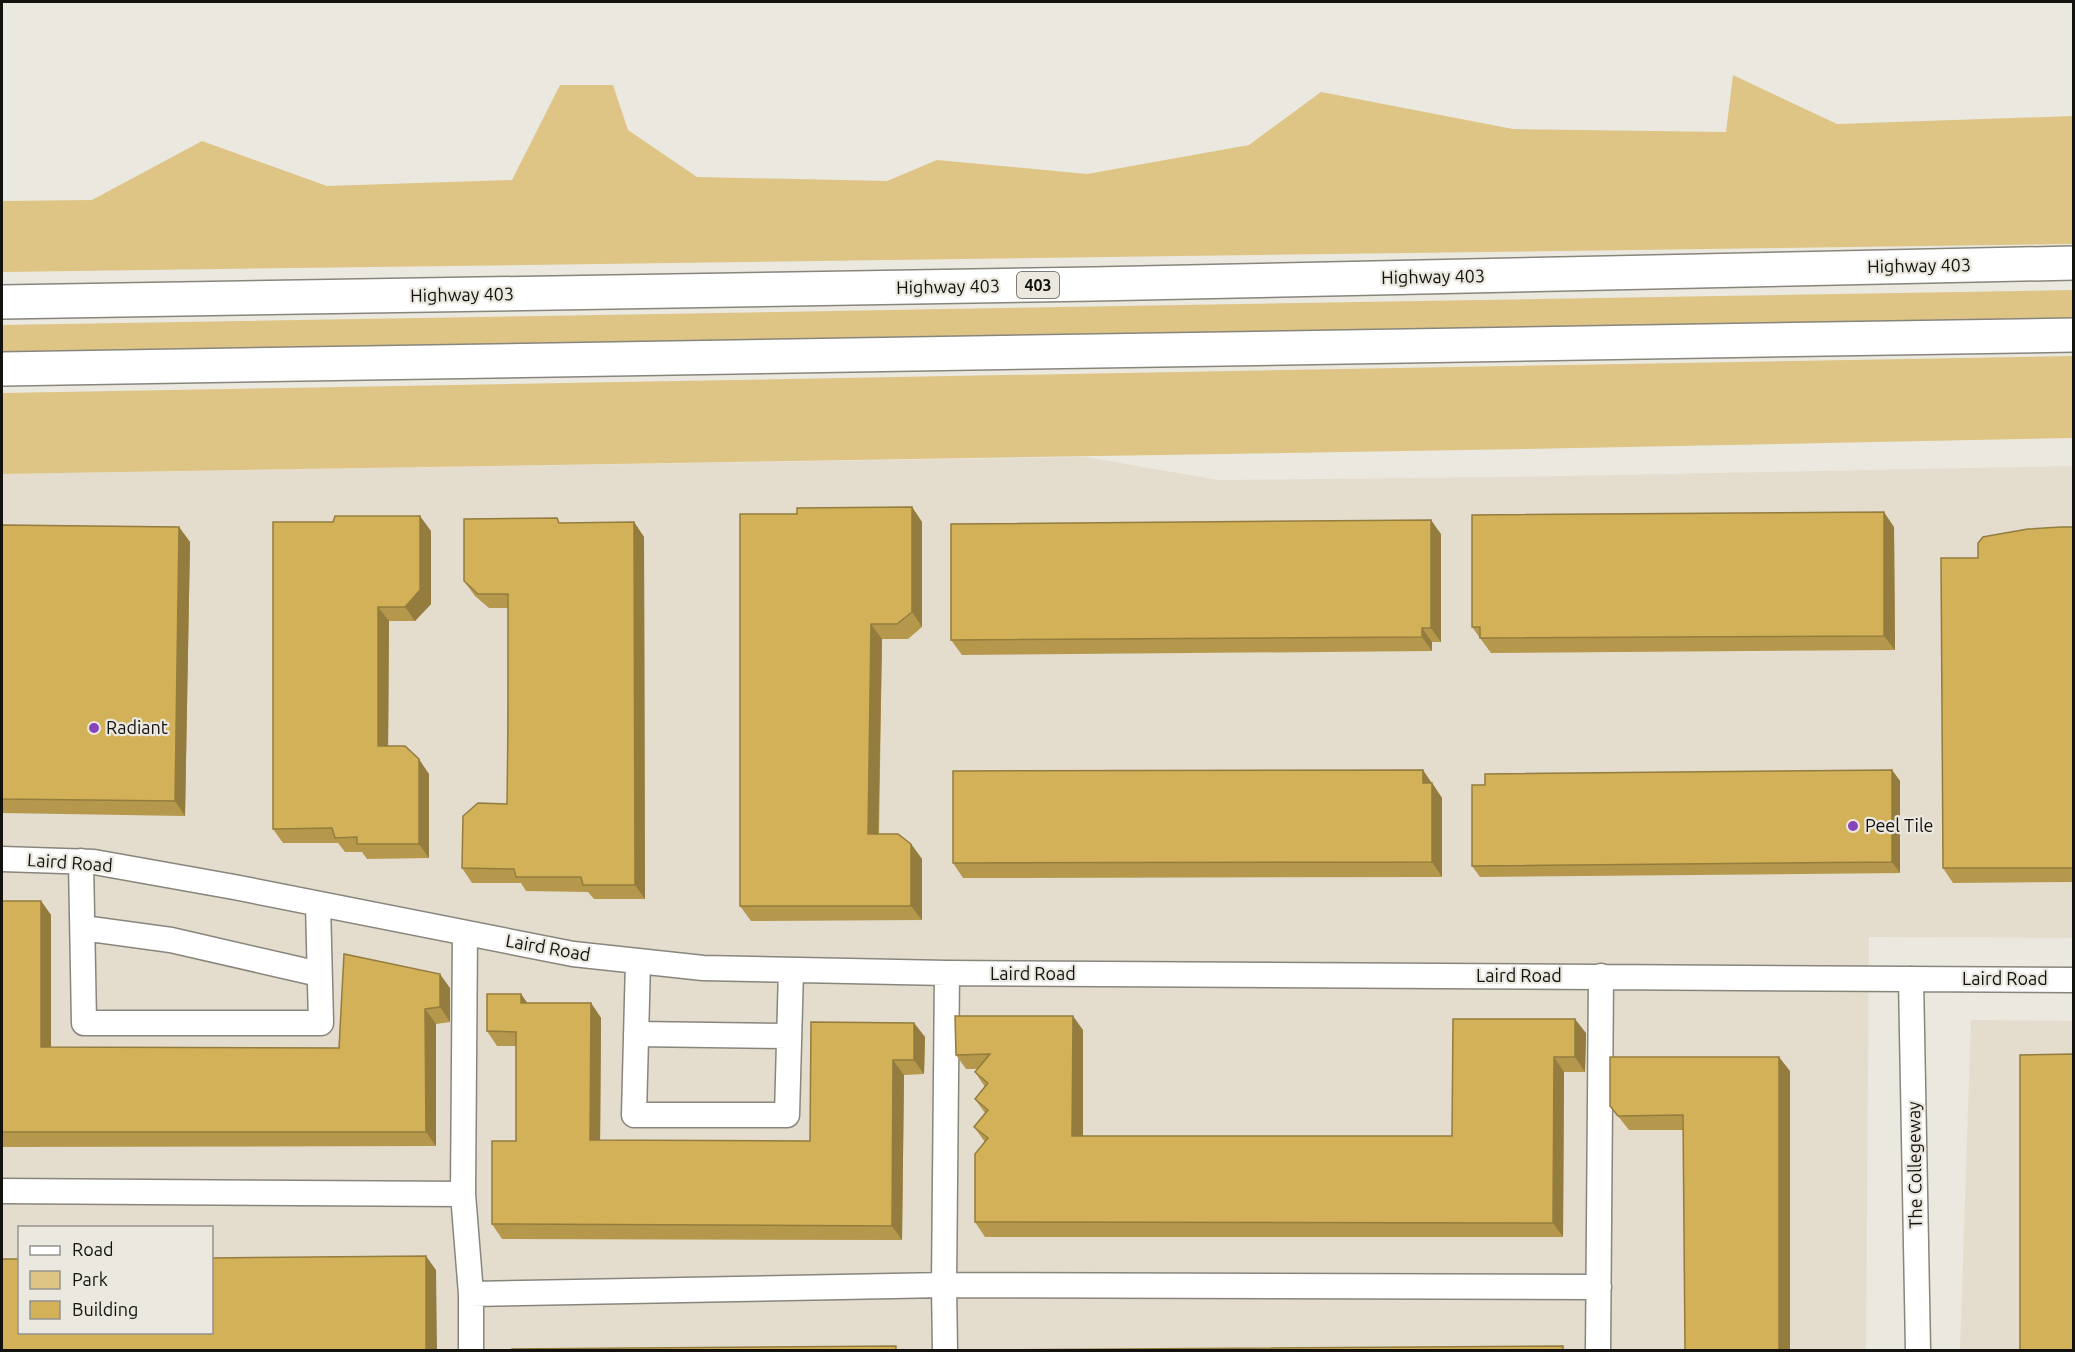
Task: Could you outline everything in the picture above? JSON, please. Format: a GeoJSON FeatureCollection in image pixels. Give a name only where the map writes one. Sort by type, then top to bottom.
{"type":"FeatureCollection","features":[{"type":"Feature","properties":{"kind":"highway","name":"Highway 403"},"geometry":{"type":"LineString","coordinates":[[2,302],[1058,285],[2073,263]]}},
{"type":"Feature","properties":{"kind":"highway"},"geometry":{"type":"LineString","coordinates":[[2,369],[2073,335]]}},
{"type":"Feature","properties":{"kind":"street","name":"Laird Road"},"geometry":{"type":"LineString","coordinates":[[2,859],[94,862],[318,903],[573,954],[704,968],[947,973],[2073,980]]}},
{"type":"Feature","properties":{"kind":"street"},"geometry":{"type":"LineString","coordinates":[[81,861],[84,1023],[321,1023],[318,903]]}},
{"type":"Feature","properties":{"kind":"street"},"geometry":{"type":"LineString","coordinates":[[83,928],[171,940],[320,974]]}},
{"type":"Feature","properties":{"kind":"street"},"geometry":{"type":"LineString","coordinates":[[465,933],[463,1194],[471,1294],[471,1350]]}},
{"type":"Feature","properties":{"kind":"street"},"geometry":{"type":"LineString","coordinates":[[638,961],[634,1114],[644,1115],[787,1115],[791,970]]}},
{"type":"Feature","properties":{"kind":"street"},"geometry":{"type":"LineString","coordinates":[[945,1350],[947,973]]}},
{"type":"Feature","properties":{"kind":"street"},"geometry":{"type":"LineString","coordinates":[[1598,1350],[1601,976]]}},
{"type":"Feature","properties":{"kind":"street","name":"The Collegeway"},"geometry":{"type":"LineString","coordinates":[[1911,979],[1918,1350]]}},
{"type":"Feature","properties":{"kind":"street"},"geometry":{"type":"LineString","coordinates":[[636,1034],[789,1036]]}},
{"type":"Feature","properties":{"kind":"street"},"geometry":{"type":"LineString","coordinates":[[2,1191],[463,1194]]}},
{"type":"Feature","properties":{"kind":"street"},"geometry":{"type":"LineString","coordinates":[[471,1294],[944,1285],[1599,1287]]}},
{"type":"Feature","properties":{"kind":"shaded area"},"geometry":{"type":"Polygon","coordinates":[[[1086,457],[1218,480],[2073,466],[2073,938],[1869,937],[1866,1350],[2,1350],[2,474],[1086,457]]]}},
{"type":"Feature","properties":{"kind":"shaded area"},"geometry":{"type":"Polygon","coordinates":[[[1971,1020],[2073,1021],[2073,1350],[1960,1350],[1971,1020]]]}},
{"type":"Feature","properties":{"kind":"green space"},"geometry":{"type":"Polygon","coordinates":[[[1733,75],[1837,124],[2073,116],[2073,244],[2,272],[2,201],[92,200],[202,141],[327,186],[512,180],[560,85],[613,85],[628,130],[697,177],[887,181],[937,160],[1087,174],[1249,145],[1321,92],[1513,129],[1726,132],[1733,75]]]}},
{"type":"Feature","properties":{"kind":"green space"},"geometry":{"type":"Polygon","coordinates":[[[2074,290],[2073,320],[2,356],[2,325],[2074,290]]]}},
{"type":"Feature","properties":{"kind":"green space"},"geometry":{"type":"Polygon","coordinates":[[[2073,356],[2073,438],[2,474],[2,393],[2073,356]]]}},
{"type":"Feature","properties":{"kind":"building"},"geometry":{"type":"Polygon","coordinates":[[[912,507],[912,612],[897,624],[871,624],[868,834],[898,834],[911,844],[911,906],[740,906],[740,514],[797,514],[797,508],[912,507]]]}},
{"type":"Feature","properties":{"kind":"building"},"geometry":{"type":"Polygon","coordinates":[[[1884,512],[1884,636],[1480,638],[1480,627],[1472,627],[1472,515],[1884,512]]]}},
{"type":"Feature","properties":{"kind":"building"},"geometry":{"type":"Polygon","coordinates":[[[335,516],[420,516],[420,590],[405,607],[378,607],[378,746],[405,746],[419,759],[419,844],[357,844],[357,837],[335,838],[332,828],[273,829],[273,522],[333,522],[335,516]]]}},
{"type":"Feature","properties":{"kind":"building"},"geometry":{"type":"Polygon","coordinates":[[[557,518],[559,523],[634,522],[635,885],[583,885],[581,877],[516,877],[514,869],[462,868],[463,816],[478,803],[507,804],[508,722],[508,594],[478,594],[464,581],[464,519],[557,518]]]}},
{"type":"Feature","properties":{"kind":"building"},"geometry":{"type":"Polygon","coordinates":[[[1431,520],[1431,628],[1422,628],[1422,637],[951,640],[951,524],[1431,520]]]}},
{"type":"Feature","properties":{"kind":"building","name":"Radiant"},"geometry":{"type":"Polygon","coordinates":[[[2,525],[179,527],[175,801],[2,799],[2,525]]]}},
{"type":"Feature","properties":{"kind":"building"},"geometry":{"type":"Polygon","coordinates":[[[2073,527],[2073,868],[1943,868],[1941,558],[1978,558],[1978,543],[1983,537],[2028,529],[2073,527]]]}},
{"type":"Feature","properties":{"kind":"building"},"geometry":{"type":"Polygon","coordinates":[[[1423,770],[1423,783],[1432,783],[1432,862],[953,863],[953,771],[1423,770]]]}},
{"type":"Feature","properties":{"kind":"building"},"geometry":{"type":"Polygon","coordinates":[[[1892,770],[1892,862],[1472,866],[1472,785],[1485,785],[1485,774],[1892,770]]]}},
{"type":"Feature","properties":{"kind":"building"},"geometry":{"type":"Polygon","coordinates":[[[2,901],[41,901],[41,1047],[339,1048],[344,954],[440,974],[440,1007],[425,1009],[426,1132],[2,1132],[2,901]]]}},
{"type":"Feature","properties":{"kind":"building"},"geometry":{"type":"Polygon","coordinates":[[[487,994],[521,994],[521,1003],[591,1003],[590,1140],[810,1141],[811,1022],[914,1023],[914,1060],[893,1060],[892,1226],[492,1224],[492,1141],[516,1141],[516,1032],[487,1031],[487,994]]]}},
{"type":"Feature","properties":{"kind":"building"},"geometry":{"type":"Polygon","coordinates":[[[955,1016],[1073,1016],[1072,1136],[1452,1136],[1453,1019],[1575,1019],[1575,1057],[1554,1057],[1553,1223],[975,1222],[975,1154],[988,1138],[974,1127],[988,1110],[975,1099],[988,1083],[975,1072],[990,1054],[956,1055],[955,1016]]]}},
{"type":"Feature","properties":{"kind":"building"},"geometry":{"type":"Polygon","coordinates":[[[2073,1054],[2073,1350],[2020,1350],[2020,1055],[2073,1054]]]}},
{"type":"Feature","properties":{"kind":"building"},"geometry":{"type":"Polygon","coordinates":[[[1610,1057],[1779,1057],[1779,1350],[1685,1350],[1683,1115],[1618,1116],[1610,1106],[1610,1057]]]}},
{"type":"Feature","properties":{"kind":"building"},"geometry":{"type":"Polygon","coordinates":[[[426,1256],[426,1350],[2,1350],[2,1259],[18,1259],[18,1334],[213,1334],[213,1258],[426,1256]]]}},
{"type":"Feature","properties":{"kind":"building"},"geometry":{"type":"Polygon","coordinates":[[[896,1346],[896,1350],[512,1350],[512,1349],[896,1346]]]}},
{"type":"Feature","properties":{"kind":"building"},"geometry":{"type":"Polygon","coordinates":[[[1563,1346],[1563,1350],[978,1350],[1563,1346]]]}},
{"type":"Feature","properties":{"kind":"place","name":"Radiant"},"geometry":{"type":"Point","coordinates":[94,728]}},
{"type":"Feature","properties":{"kind":"place","name":"Peel Tile"},"geometry":{"type":"Point","coordinates":[1853,826]}}]}
